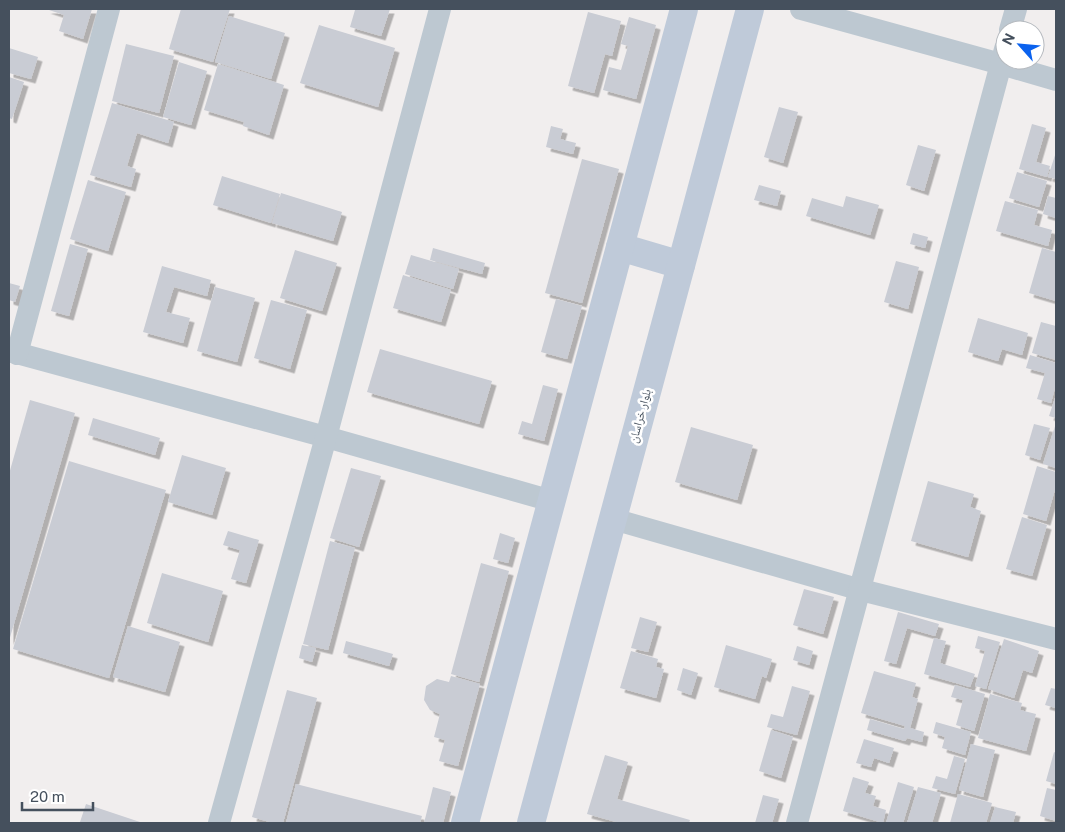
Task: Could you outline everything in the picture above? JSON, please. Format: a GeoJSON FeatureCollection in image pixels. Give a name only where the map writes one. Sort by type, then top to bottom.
{"type":"FeatureCollection","features":[{"type":"Feature","properties":{"kind":"main road"},"geometry":{"type":"LineString","coordinates":[[465,823],[684,9]]}},
{"type":"Feature","properties":{"kind":"main road","name":"بلوار خراسان"},"geometry":{"type":"LineString","coordinates":[[531,823],[750,9]]}},
{"type":"Feature","properties":{"kind":"main road"},"geometry":{"type":"LineString","coordinates":[[620,247],[681,265]]}},
{"type":"Feature","properties":{"kind":"street"},"geometry":{"type":"LineString","coordinates":[[109,9],[13,353],[326,437],[552,501]]}},
{"type":"Feature","properties":{"kind":"street"},"geometry":{"type":"LineString","coordinates":[[219,823],[326,437],[440,9]]}},
{"type":"Feature","properties":{"kind":"street"},"geometry":{"type":"LineString","coordinates":[[801,9],[995,54]]}},
{"type":"Feature","properties":{"kind":"street"},"geometry":{"type":"LineString","coordinates":[[797,823],[999,70]]}},
{"type":"Feature","properties":{"kind":"street"},"geometry":{"type":"LineString","coordinates":[[1034,70],[1056,80]]}},
{"type":"Feature","properties":{"kind":"street"},"geometry":{"type":"LineString","coordinates":[[613,519],[861,590],[1056,639]]}},
{"type":"Feature","properties":{"kind":"building"},"geometry":{"type":"Polygon","coordinates":[[[46,9],[92,9],[83,39],[59,31],[64,15],[46,9]]]}},
{"type":"Feature","properties":{"kind":"building"},"geometry":{"type":"Polygon","coordinates":[[[181,9],[230,9],[213,62],[169,49],[181,9]]]}},
{"type":"Feature","properties":{"kind":"building"},"geometry":{"type":"Polygon","coordinates":[[[351,9],[390,9],[381,36],[350,27],[355,10],[351,9]]]}},
{"type":"Feature","properties":{"kind":"building"},"geometry":{"type":"Polygon","coordinates":[[[588,12],[621,21],[612,56],[605,54],[594,93],[568,86],[588,12]]]}},
{"type":"Feature","properties":{"kind":"building"},"geometry":{"type":"Polygon","coordinates":[[[229,16],[285,33],[271,79],[215,62],[229,16]]]}},
{"type":"Feature","properties":{"kind":"building"},"geometry":{"type":"Polygon","coordinates":[[[629,17],[656,25],[636,99],[603,90],[609,67],[621,70],[628,46],[621,44],[629,17]]]}},
{"type":"Feature","properties":{"kind":"building"},"geometry":{"type":"Polygon","coordinates":[[[319,25],[395,48],[378,107],[300,83],[319,25]]]}},
{"type":"Feature","properties":{"kind":"building"},"geometry":{"type":"Polygon","coordinates":[[[126,44],[174,56],[159,113],[112,101],[126,44]]]}},
{"type":"Feature","properties":{"kind":"building"},"geometry":{"type":"Polygon","coordinates":[[[9,48],[38,57],[31,79],[9,73],[9,48]]]}},
{"type":"Feature","properties":{"kind":"building"},"geometry":{"type":"Polygon","coordinates":[[[179,62],[207,71],[191,125],[163,117],[179,62]]]}},
{"type":"Feature","properties":{"kind":"building"},"geometry":{"type":"Polygon","coordinates":[[[218,64],[284,85],[269,135],[243,126],[244,122],[204,110],[218,64]]]}},
{"type":"Feature","properties":{"kind":"building"},"geometry":{"type":"Polygon","coordinates":[[[9,77],[24,82],[12,119],[9,118],[9,77]]]}},
{"type":"Feature","properties":{"kind":"building"},"geometry":{"type":"Polygon","coordinates":[[[112,103],[174,122],[168,143],[137,133],[127,166],[136,169],[131,187],[90,175],[112,103]]]}},
{"type":"Feature","properties":{"kind":"building"},"geometry":{"type":"Polygon","coordinates":[[[779,107],[798,112],[783,163],[764,157],[779,107]]]}},
{"type":"Feature","properties":{"kind":"building"},"geometry":{"type":"Polygon","coordinates":[[[1032,124],[1046,128],[1036,162],[1050,166],[1047,177],[1019,169],[1032,124]]]}},
{"type":"Feature","properties":{"kind":"building"},"geometry":{"type":"Polygon","coordinates":[[[551,126],[563,129],[560,139],[576,143],[573,154],[546,147],[551,126]]]}},
{"type":"Feature","properties":{"kind":"building"},"geometry":{"type":"Polygon","coordinates":[[[918,145],[936,150],[924,191],[906,185],[918,145]]]}},
{"type":"Feature","properties":{"kind":"building"},"geometry":{"type":"Polygon","coordinates":[[[1056,152],[1056,179],[1048,177],[1056,152]]]}},
{"type":"Feature","properties":{"kind":"building"},"geometry":{"type":"Polygon","coordinates":[[[582,159],[619,169],[582,303],[545,293],[582,159]]]}},
{"type":"Feature","properties":{"kind":"building"},"geometry":{"type":"Polygon","coordinates":[[[1017,172],[1047,181],[1039,207],[1009,198],[1017,172]]]}},
{"type":"Feature","properties":{"kind":"building"},"geometry":{"type":"Polygon","coordinates":[[[222,176],[280,194],[271,223],[213,205],[222,176]]]}},
{"type":"Feature","properties":{"kind":"building"},"geometry":{"type":"Polygon","coordinates":[[[88,180],[126,192],[108,251],[70,239],[88,180]]]}},
{"type":"Feature","properties":{"kind":"building"},"geometry":{"type":"Polygon","coordinates":[[[759,185],[781,191],[777,206],[754,200],[759,185]]]}},
{"type":"Feature","properties":{"kind":"building"},"geometry":{"type":"Polygon","coordinates":[[[281,193],[342,212],[333,241],[272,223],[281,193]]]}},
{"type":"Feature","properties":{"kind":"building"},"geometry":{"type":"Polygon","coordinates":[[[846,196],[879,205],[870,235],[806,216],[812,198],[843,207],[846,196]]]}},
{"type":"Feature","properties":{"kind":"building"},"geometry":{"type":"Polygon","coordinates":[[[1048,196],[1056,198],[1056,218],[1043,214],[1048,196]]]}},
{"type":"Feature","properties":{"kind":"building"},"geometry":{"type":"Polygon","coordinates":[[[1005,201],[1038,210],[1034,225],[1052,230],[1048,246],[996,231],[1005,201]]]}},
{"type":"Feature","properties":{"kind":"building"},"geometry":{"type":"Polygon","coordinates":[[[913,233],[928,237],[925,248],[910,244],[913,233]]]}},
{"type":"Feature","properties":{"kind":"building"},"geometry":{"type":"Polygon","coordinates":[[[70,244],[88,249],[69,316],[51,311],[70,244]]]}},
{"type":"Feature","properties":{"kind":"building"},"geometry":{"type":"Polygon","coordinates":[[[433,248],[485,263],[482,274],[430,260],[433,248]]]}},
{"type":"Feature","properties":{"kind":"building"},"geometry":{"type":"Polygon","coordinates":[[[1042,248],[1056,252],[1056,301],[1029,293],[1042,248]]]}},
{"type":"Feature","properties":{"kind":"building"},"geometry":{"type":"Polygon","coordinates":[[[295,250],[337,263],[322,311],[280,298],[295,250]]]}},
{"type":"Feature","properties":{"kind":"building"},"geometry":{"type":"Polygon","coordinates":[[[411,255],[459,269],[453,289],[405,274],[411,255]]]}},
{"type":"Feature","properties":{"kind":"building"},"geometry":{"type":"Polygon","coordinates":[[[896,261],[919,267],[908,309],[884,302],[896,261]]]}},
{"type":"Feature","properties":{"kind":"building"},"geometry":{"type":"Polygon","coordinates":[[[162,266],[211,280],[207,296],[174,287],[166,312],[190,318],[183,343],[143,332],[162,266]]]}},
{"type":"Feature","properties":{"kind":"building"},"geometry":{"type":"Polygon","coordinates":[[[403,275],[451,290],[441,322],[393,308],[403,275]]]}},
{"type":"Feature","properties":{"kind":"building"},"geometry":{"type":"Polygon","coordinates":[[[9,283],[20,286],[15,302],[9,300],[9,283]]]}},
{"type":"Feature","properties":{"kind":"building"},"geometry":{"type":"Polygon","coordinates":[[[215,287],[255,298],[237,362],[197,351],[215,287]]]}},
{"type":"Feature","properties":{"kind":"building"},"geometry":{"type":"Polygon","coordinates":[[[556,299],[582,306],[567,359],[541,352],[556,299]]]}},
{"type":"Feature","properties":{"kind":"building"},"geometry":{"type":"Polygon","coordinates":[[[271,300],[307,310],[290,369],[254,358],[271,300]]]}},
{"type":"Feature","properties":{"kind":"building"},"geometry":{"type":"Polygon","coordinates":[[[978,318],[1028,333],[1022,355],[1002,349],[998,361],[968,352],[978,318]]]}},
{"type":"Feature","properties":{"kind":"building"},"geometry":{"type":"Polygon","coordinates":[[[1041,322],[1056,326],[1056,360],[1032,353],[1041,322]]]}},
{"type":"Feature","properties":{"kind":"building"},"geometry":{"type":"Polygon","coordinates":[[[380,349],[492,381],[479,424],[367,392],[380,349]]]}},
{"type":"Feature","properties":{"kind":"building"},"geometry":{"type":"Polygon","coordinates":[[[1030,355],[1056,363],[1056,384],[1051,403],[1037,399],[1045,373],[1026,368],[1030,355]]]}},
{"type":"Feature","properties":{"kind":"building"},"geometry":{"type":"Polygon","coordinates":[[[543,385],[558,389],[544,441],[518,434],[522,421],[532,424],[543,385]]]}},
{"type":"Feature","properties":{"kind":"building"},"geometry":{"type":"Polygon","coordinates":[[[1056,395],[1056,418],[1049,416],[1056,395]]]}},
{"type":"Feature","properties":{"kind":"building"},"geometry":{"type":"Polygon","coordinates":[[[30,400],[75,413],[9,641],[9,474],[30,400]]]}},
{"type":"Feature","properties":{"kind":"building"},"geometry":{"type":"Polygon","coordinates":[[[93,418],[160,438],[155,455],[88,435],[93,418]]]}},
{"type":"Feature","properties":{"kind":"building"},"geometry":{"type":"Polygon","coordinates":[[[1056,423],[1056,468],[1043,464],[1056,423]]]}},
{"type":"Feature","properties":{"kind":"building"},"geometry":{"type":"Polygon","coordinates":[[[1034,424],[1050,428],[1040,460],[1025,455],[1034,424]]]}},
{"type":"Feature","properties":{"kind":"building"},"geometry":{"type":"Polygon","coordinates":[[[691,427],[753,445],[737,500],[675,482],[691,427]]]}},
{"type":"Feature","properties":{"kind":"building"},"geometry":{"type":"Polygon","coordinates":[[[182,455],[226,468],[212,515],[168,502],[182,455]]]}},
{"type":"Feature","properties":{"kind":"building"},"geometry":{"type":"Polygon","coordinates":[[[69,461],[166,490],[109,678],[13,649],[69,461]]]}},
{"type":"Feature","properties":{"kind":"building"},"geometry":{"type":"Polygon","coordinates":[[[1037,466],[1056,472],[1056,486],[1046,521],[1023,514],[1037,466]]]}},
{"type":"Feature","properties":{"kind":"building"},"geometry":{"type":"Polygon","coordinates":[[[351,468],[381,476],[359,547],[330,538],[351,468]]]}},
{"type":"Feature","properties":{"kind":"building"},"geometry":{"type":"Polygon","coordinates":[[[928,481],[974,494],[970,507],[981,511],[968,557],[911,541],[928,481]]]}},
{"type":"Feature","properties":{"kind":"building"},"geometry":{"type":"Polygon","coordinates":[[[1022,517],[1047,525],[1032,576],[1006,569],[1022,517]]]}},
{"type":"Feature","properties":{"kind":"building"},"geometry":{"type":"Polygon","coordinates":[[[228,531],[259,540],[246,583],[231,579],[240,550],[223,545],[228,531]]]}},
{"type":"Feature","properties":{"kind":"building"},"geometry":{"type":"Polygon","coordinates":[[[500,533],[515,538],[508,563],[493,559],[500,533]]]}},
{"type":"Feature","properties":{"kind":"building"},"geometry":{"type":"Polygon","coordinates":[[[330,541],[355,548],[328,650],[303,644],[330,541]]]}},
{"type":"Feature","properties":{"kind":"building"},"geometry":{"type":"Polygon","coordinates":[[[481,563],[509,571],[479,682],[451,674],[481,563]]]}},
{"type":"Feature","properties":{"kind":"building"},"geometry":{"type":"Polygon","coordinates":[[[162,573],[223,591],[208,642],[147,623],[162,573]]]}},
{"type":"Feature","properties":{"kind":"building"},"geometry":{"type":"Polygon","coordinates":[[[804,589],[834,597],[823,634],[793,625],[804,589]]]}},
{"type":"Feature","properties":{"kind":"building"},"geometry":{"type":"Polygon","coordinates":[[[898,612],[939,624],[935,636],[907,628],[896,664],[884,661],[898,612]]]}},
{"type":"Feature","properties":{"kind":"building"},"geometry":{"type":"Polygon","coordinates":[[[640,617],[657,622],[648,652],[631,648],[640,617]]]}},
{"type":"Feature","properties":{"kind":"building"},"geometry":{"type":"Polygon","coordinates":[[[128,626],[180,642],[165,692],[113,677],[128,626]]]}},
{"type":"Feature","properties":{"kind":"building"},"geometry":{"type":"Polygon","coordinates":[[[978,636],[1000,642],[986,689],[975,686],[985,651],[975,648],[978,636]]]}},
{"type":"Feature","properties":{"kind":"building"},"geometry":{"type":"Polygon","coordinates":[[[934,638],[946,641],[940,663],[975,674],[970,687],[924,674],[934,638]]]}},
{"type":"Feature","properties":{"kind":"building"},"geometry":{"type":"Polygon","coordinates":[[[1004,639],[1039,651],[1032,673],[1023,670],[1014,698],[988,689],[1004,639]]]}},
{"type":"Feature","properties":{"kind":"building"},"geometry":{"type":"Polygon","coordinates":[[[346,641],[393,654],[389,666],[343,653],[346,641]]]}},
{"type":"Feature","properties":{"kind":"building"},"geometry":{"type":"Polygon","coordinates":[[[302,645],[316,648],[312,662],[299,658],[302,645]]]}},
{"type":"Feature","properties":{"kind":"building"},"geometry":{"type":"Polygon","coordinates":[[[726,645],[772,659],[766,678],[762,676],[755,699],[714,687],[726,645]]]}},
{"type":"Feature","properties":{"kind":"building"},"geometry":{"type":"Polygon","coordinates":[[[797,646],[813,651],[809,665],[793,660],[797,646]]]}},
{"type":"Feature","properties":{"kind":"building"},"geometry":{"type":"Polygon","coordinates":[[[631,651],[658,659],[656,667],[664,669],[656,698],[620,688],[631,651]]]}},
{"type":"Feature","properties":{"kind":"building"},"geometry":{"type":"Polygon","coordinates":[[[683,668],[698,673],[691,695],[677,690],[683,668]]]}},
{"type":"Feature","properties":{"kind":"building"},"geometry":{"type":"Polygon","coordinates":[[[874,671],[916,683],[912,697],[918,699],[910,728],[924,732],[922,742],[907,738],[905,741],[867,730],[870,719],[904,729],[905,726],[861,713],[874,671]]]}},
{"type":"Feature","properties":{"kind":"building"},"geometry":{"type":"Polygon","coordinates":[[[451,676],[480,684],[458,766],[439,761],[445,740],[434,737],[440,714],[430,710],[424,700],[426,686],[437,679],[449,682],[451,676]]]}},
{"type":"Feature","properties":{"kind":"building"},"geometry":{"type":"Polygon","coordinates":[[[955,685],[985,694],[974,731],[956,725],[963,700],[951,697],[955,685]]]}},
{"type":"Feature","properties":{"kind":"building"},"geometry":{"type":"Polygon","coordinates":[[[792,686],[810,691],[797,735],[767,727],[771,714],[783,717],[792,686]]]}},
{"type":"Feature","properties":{"kind":"building"},"geometry":{"type":"Polygon","coordinates":[[[1051,688],[1056,689],[1056,708],[1045,705],[1051,688]]]}},
{"type":"Feature","properties":{"kind":"building"},"geometry":{"type":"Polygon","coordinates":[[[287,690],[317,698],[283,823],[273,823],[252,817],[287,690]]]}},
{"type":"Feature","properties":{"kind":"building"},"geometry":{"type":"Polygon","coordinates":[[[990,694],[1022,703],[1020,710],[1036,714],[1026,751],[978,738],[990,694]]]}},
{"type":"Feature","properties":{"kind":"building"},"geometry":{"type":"Polygon","coordinates":[[[936,722],[971,732],[965,755],[942,748],[945,737],[933,733],[936,722]]]}},
{"type":"Feature","properties":{"kind":"building"},"geometry":{"type":"Polygon","coordinates":[[[771,730],[793,737],[781,778],[759,771],[771,730]]]}},
{"type":"Feature","properties":{"kind":"building"},"geometry":{"type":"Polygon","coordinates":[[[864,739],[894,748],[889,763],[874,758],[871,767],[856,763],[864,739]]]}},
{"type":"Feature","properties":{"kind":"building"},"geometry":{"type":"Polygon","coordinates":[[[971,744],[995,750],[983,797],[959,790],[971,744]]]}},
{"type":"Feature","properties":{"kind":"building"},"geometry":{"type":"Polygon","coordinates":[[[1054,752],[1056,753],[1056,784],[1046,781],[1054,752]]]}},
{"type":"Feature","properties":{"kind":"building"},"geometry":{"type":"Polygon","coordinates":[[[605,755],[628,762],[617,799],[690,820],[689,823],[620,823],[587,814],[605,755]]]}},
{"type":"Feature","properties":{"kind":"building"},"geometry":{"type":"Polygon","coordinates":[[[954,756],[965,759],[955,794],[932,788],[936,776],[947,779],[954,756]]]}},
{"type":"Feature","properties":{"kind":"building"},"geometry":{"type":"Polygon","coordinates":[[[853,777],[869,782],[865,793],[876,796],[873,806],[886,810],[883,823],[843,811],[853,777]]]}},
{"type":"Feature","properties":{"kind":"building"},"geometry":{"type":"Polygon","coordinates":[[[898,782],[914,787],[903,823],[886,823],[898,782]]]}},
{"type":"Feature","properties":{"kind":"building"},"geometry":{"type":"Polygon","coordinates":[[[296,784],[422,816],[420,823],[286,823],[296,784]]]}},
{"type":"Feature","properties":{"kind":"building"},"geometry":{"type":"Polygon","coordinates":[[[433,787],[451,792],[443,823],[424,823],[433,787]]]}},
{"type":"Feature","properties":{"kind":"building"},"geometry":{"type":"Polygon","coordinates":[[[918,787],[941,793],[932,823],[907,823],[918,787]]]}},
{"type":"Feature","properties":{"kind":"building"},"geometry":{"type":"Polygon","coordinates":[[[1047,788],[1056,790],[1056,821],[1040,816],[1047,788]]]}},
{"type":"Feature","properties":{"kind":"building"},"geometry":{"type":"Polygon","coordinates":[[[958,794],[992,803],[986,823],[950,823],[958,794]]]}},
{"type":"Feature","properties":{"kind":"building"},"geometry":{"type":"Polygon","coordinates":[[[763,795],[779,799],[772,823],[755,823],[763,795]]]}},
{"type":"Feature","properties":{"kind":"building"},"geometry":{"type":"Polygon","coordinates":[[[86,804],[143,823],[80,822],[86,804]]]}},
{"type":"Feature","properties":{"kind":"building"},"geometry":{"type":"Polygon","coordinates":[[[995,807],[1016,812],[1013,823],[990,823],[995,807]]]}}]}
